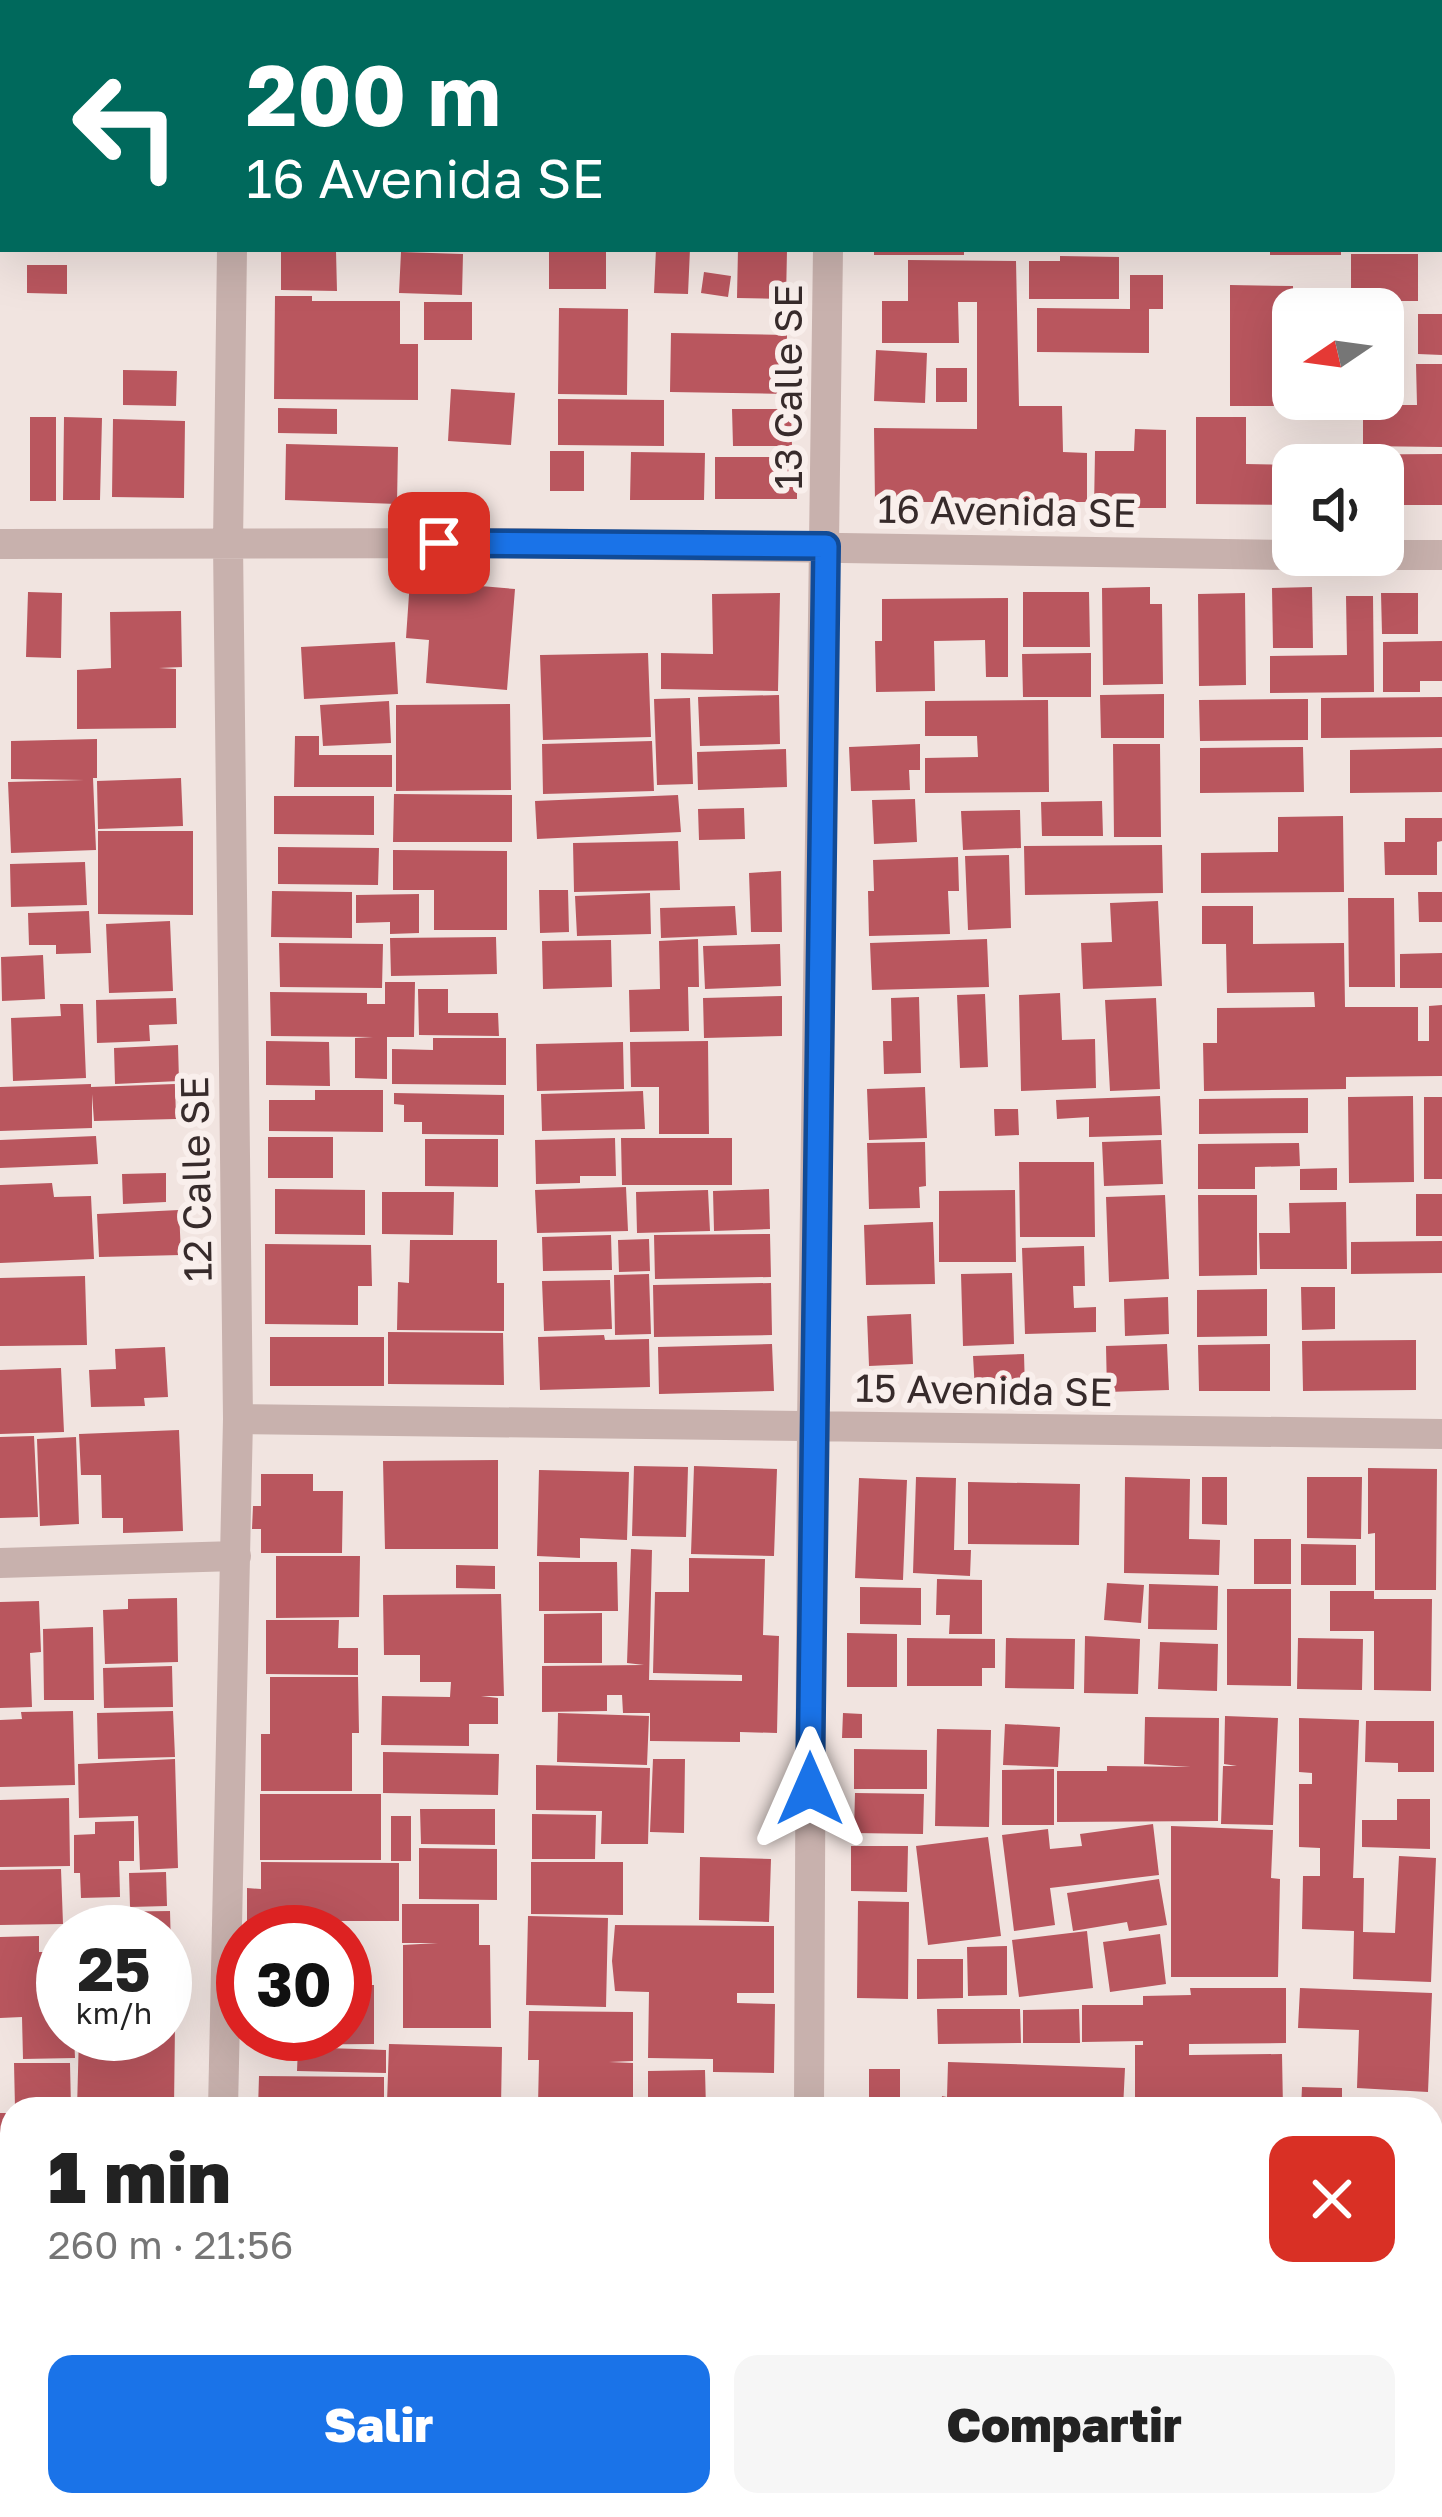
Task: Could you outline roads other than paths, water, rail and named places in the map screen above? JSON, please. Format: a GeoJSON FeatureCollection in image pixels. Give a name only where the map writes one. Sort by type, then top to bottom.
{"type":"FeatureCollection","features":[{"type":"Feature","properties":{"kind":"street","name":"12 Calle SE"},"geometry":{"type":"LineString","coordinates":[[223,2097],[238,1420],[228,543],[232,252]]}},
{"type":"Feature","properties":{"kind":"street","name":"13 Calle SE"},"geometry":{"type":"LineString","coordinates":[[808,2097],[828,252]]}},
{"type":"Feature","properties":{"kind":"street","name":"16 Avenida SE"},"geometry":{"type":"LineString","coordinates":[[0,544],[826,546],[1272,555]]}},
{"type":"Feature","properties":{"kind":"street"},"geometry":{"type":"LineString","coordinates":[[1404,555],[1442,555]]}},
{"type":"Feature","properties":{"kind":"street","name":"15 Avenida SE"},"geometry":{"type":"LineString","coordinates":[[238,1420],[1442,1434]]}},
{"type":"Feature","properties":{"kind":"street"},"geometry":{"type":"LineString","coordinates":[[0,1563],[236,1556]]}}]}
